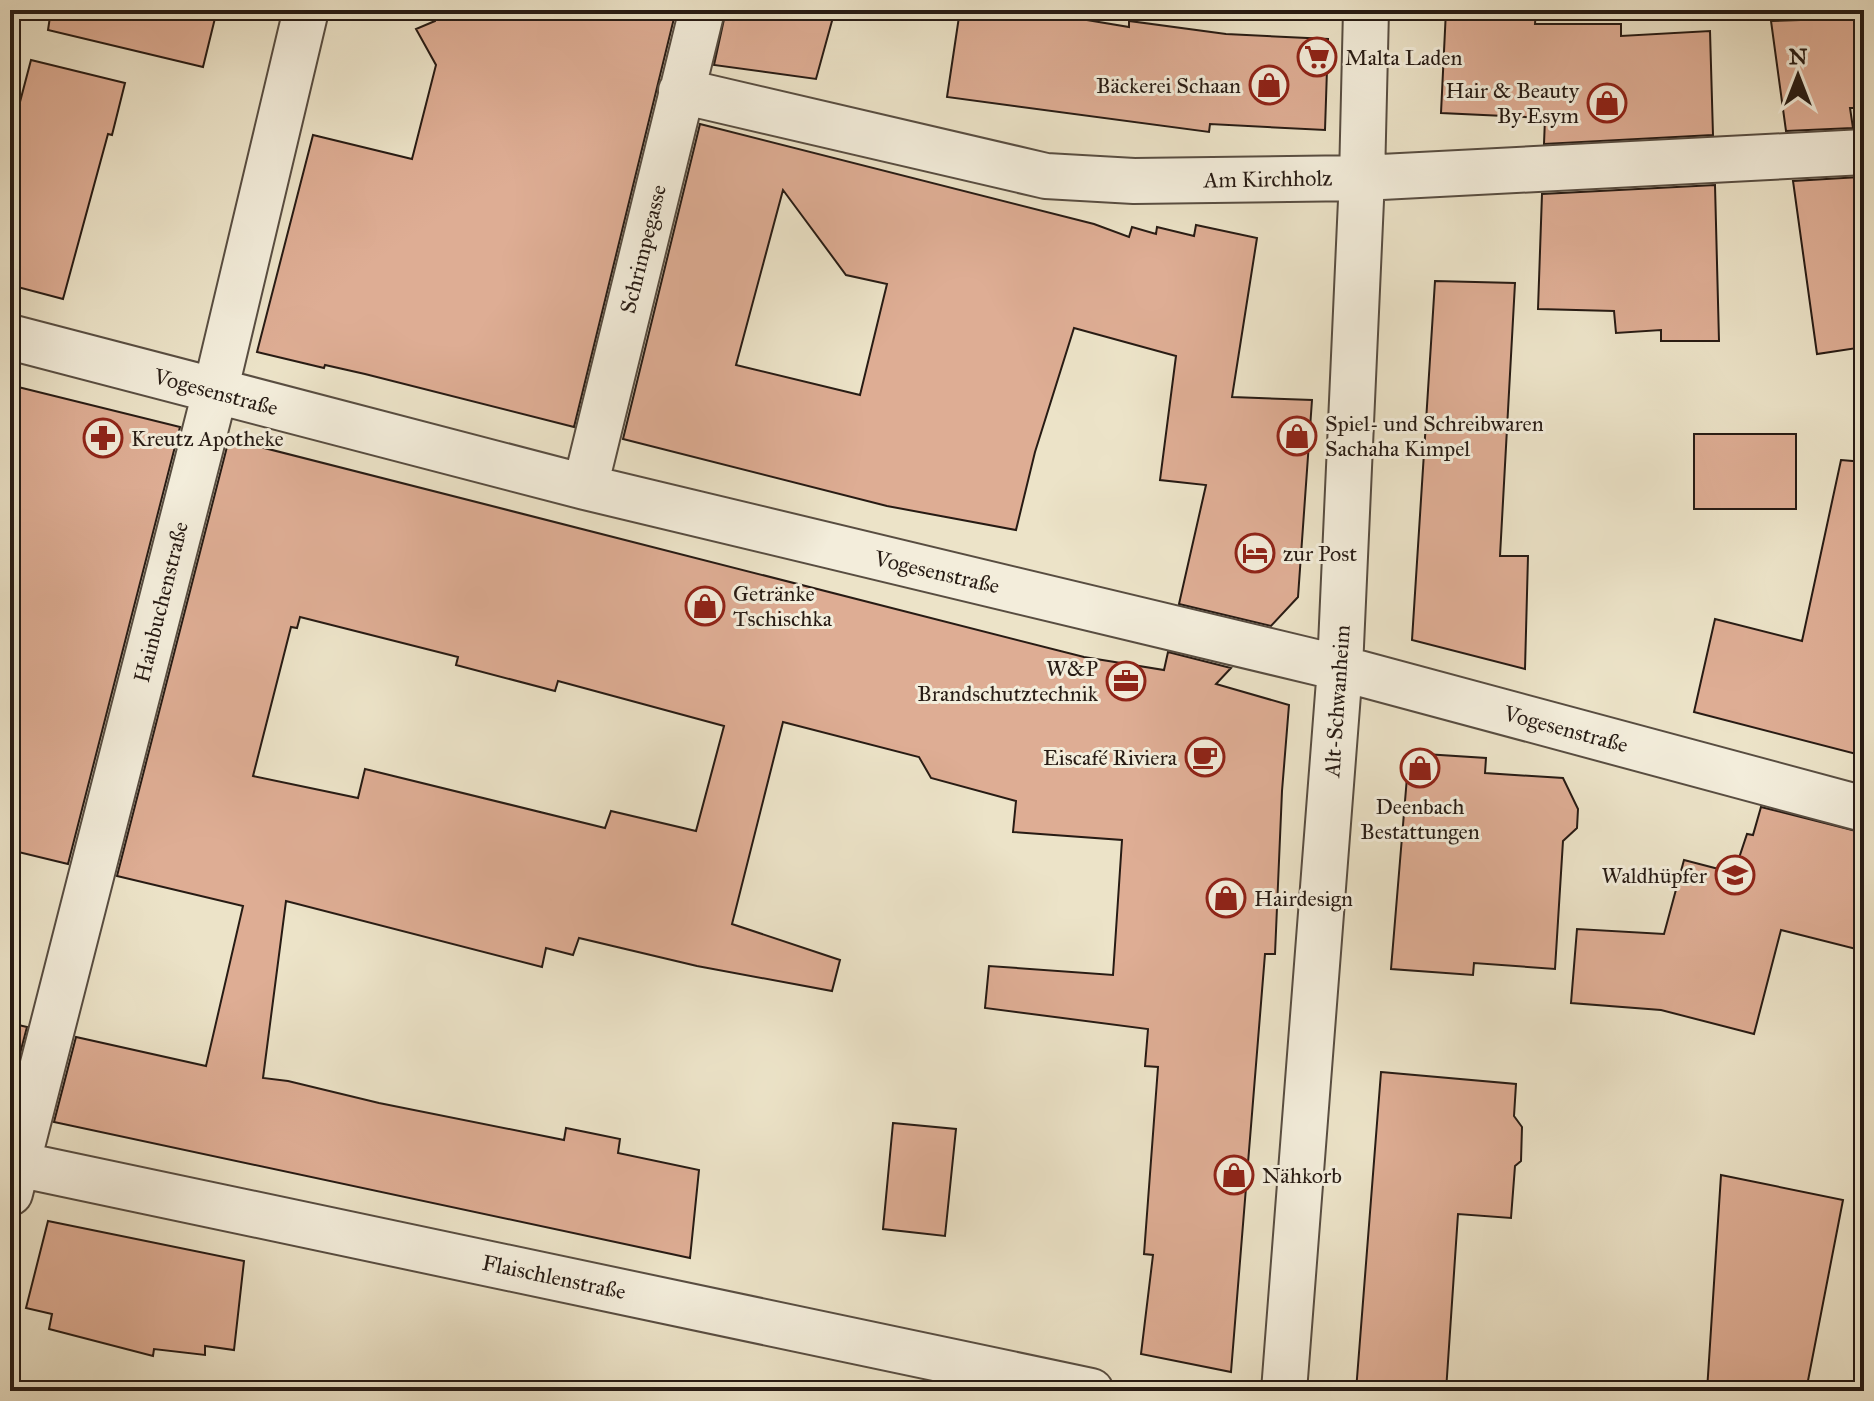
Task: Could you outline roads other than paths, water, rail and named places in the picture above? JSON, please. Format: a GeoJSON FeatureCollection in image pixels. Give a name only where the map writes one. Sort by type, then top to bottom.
{"type":"FeatureCollection","features":[{"type":"Feature","properties":{"kind":"street","name":"Hainbuchenstraße"},"geometry":{"type":"LineString","coordinates":[[14,1178],[215,392],[306,10]]}},
{"type":"Feature","properties":{"kind":"street","name":"Schrimpegasse"},"geometry":{"type":"LineString","coordinates":[[585,487],[702,10]]}},
{"type":"Feature","properties":{"kind":"street","name":"Alt-Schwanheim"},"geometry":{"type":"LineString","coordinates":[[1284,1391],[1340,668],[1362,178],[1366,10]]}},
{"type":"Feature","properties":{"kind":"street","name":"Am Kirchholz"},"geometry":{"type":"LineString","coordinates":[[681,91],[1046,176],[1134,181],[1362,178],[1864,152]]}},
{"type":"Feature","properties":{"kind":"street","name":"Vogesenstraße"},"geometry":{"type":"LineString","coordinates":[[10,337],[585,487],[1340,668],[1864,809]]}},
{"type":"Feature","properties":{"kind":"street","name":"Flaischlenstraße"},"geometry":{"type":"LineString","coordinates":[[14,1178],[1091,1391]]}},
{"type":"Feature","properties":{"kind":"place","name":"Malta Laden"},"geometry":{"type":"Point","coordinates":[1317,57]}},
{"type":"Feature","properties":{"kind":"place","name":"Bäckerei Schaan"},"geometry":{"type":"Point","coordinates":[1269,85]}},
{"type":"Feature","properties":{"kind":"place","name":"Hair & Beauty By Esym"},"geometry":{"type":"Point","coordinates":[1607,103]}},
{"type":"Feature","properties":{"kind":"place","name":"Spiel- und Schreibwaren Sachaha Kimpel"},"geometry":{"type":"Point","coordinates":[1297,436]}},
{"type":"Feature","properties":{"kind":"place","name":"Kreutz Apotheke"},"geometry":{"type":"Point","coordinates":[103,438]}},
{"type":"Feature","properties":{"kind":"place","name":"zur Post"},"geometry":{"type":"Point","coordinates":[1255,553]}},
{"type":"Feature","properties":{"kind":"place","name":"Getränke Tschischka"},"geometry":{"type":"Point","coordinates":[705,606]}},
{"type":"Feature","properties":{"kind":"place","name":"W&P Brandschutztechnik"},"geometry":{"type":"Point","coordinates":[1126,681]}},
{"type":"Feature","properties":{"kind":"place","name":"Eiscafé Riviera"},"geometry":{"type":"Point","coordinates":[1205,757]}},
{"type":"Feature","properties":{"kind":"place","name":"Deenbach Bestattungen"},"geometry":{"type":"Point","coordinates":[1420,768]}},
{"type":"Feature","properties":{"kind":"place","name":"Waldhüpfer"},"geometry":{"type":"Point","coordinates":[1735,875]}},
{"type":"Feature","properties":{"kind":"place","name":"Hairdesign"},"geometry":{"type":"Point","coordinates":[1226,898]}},
{"type":"Feature","properties":{"kind":"place","name":"Nähkorb"},"geometry":{"type":"Point","coordinates":[1234,1175]}}]}
